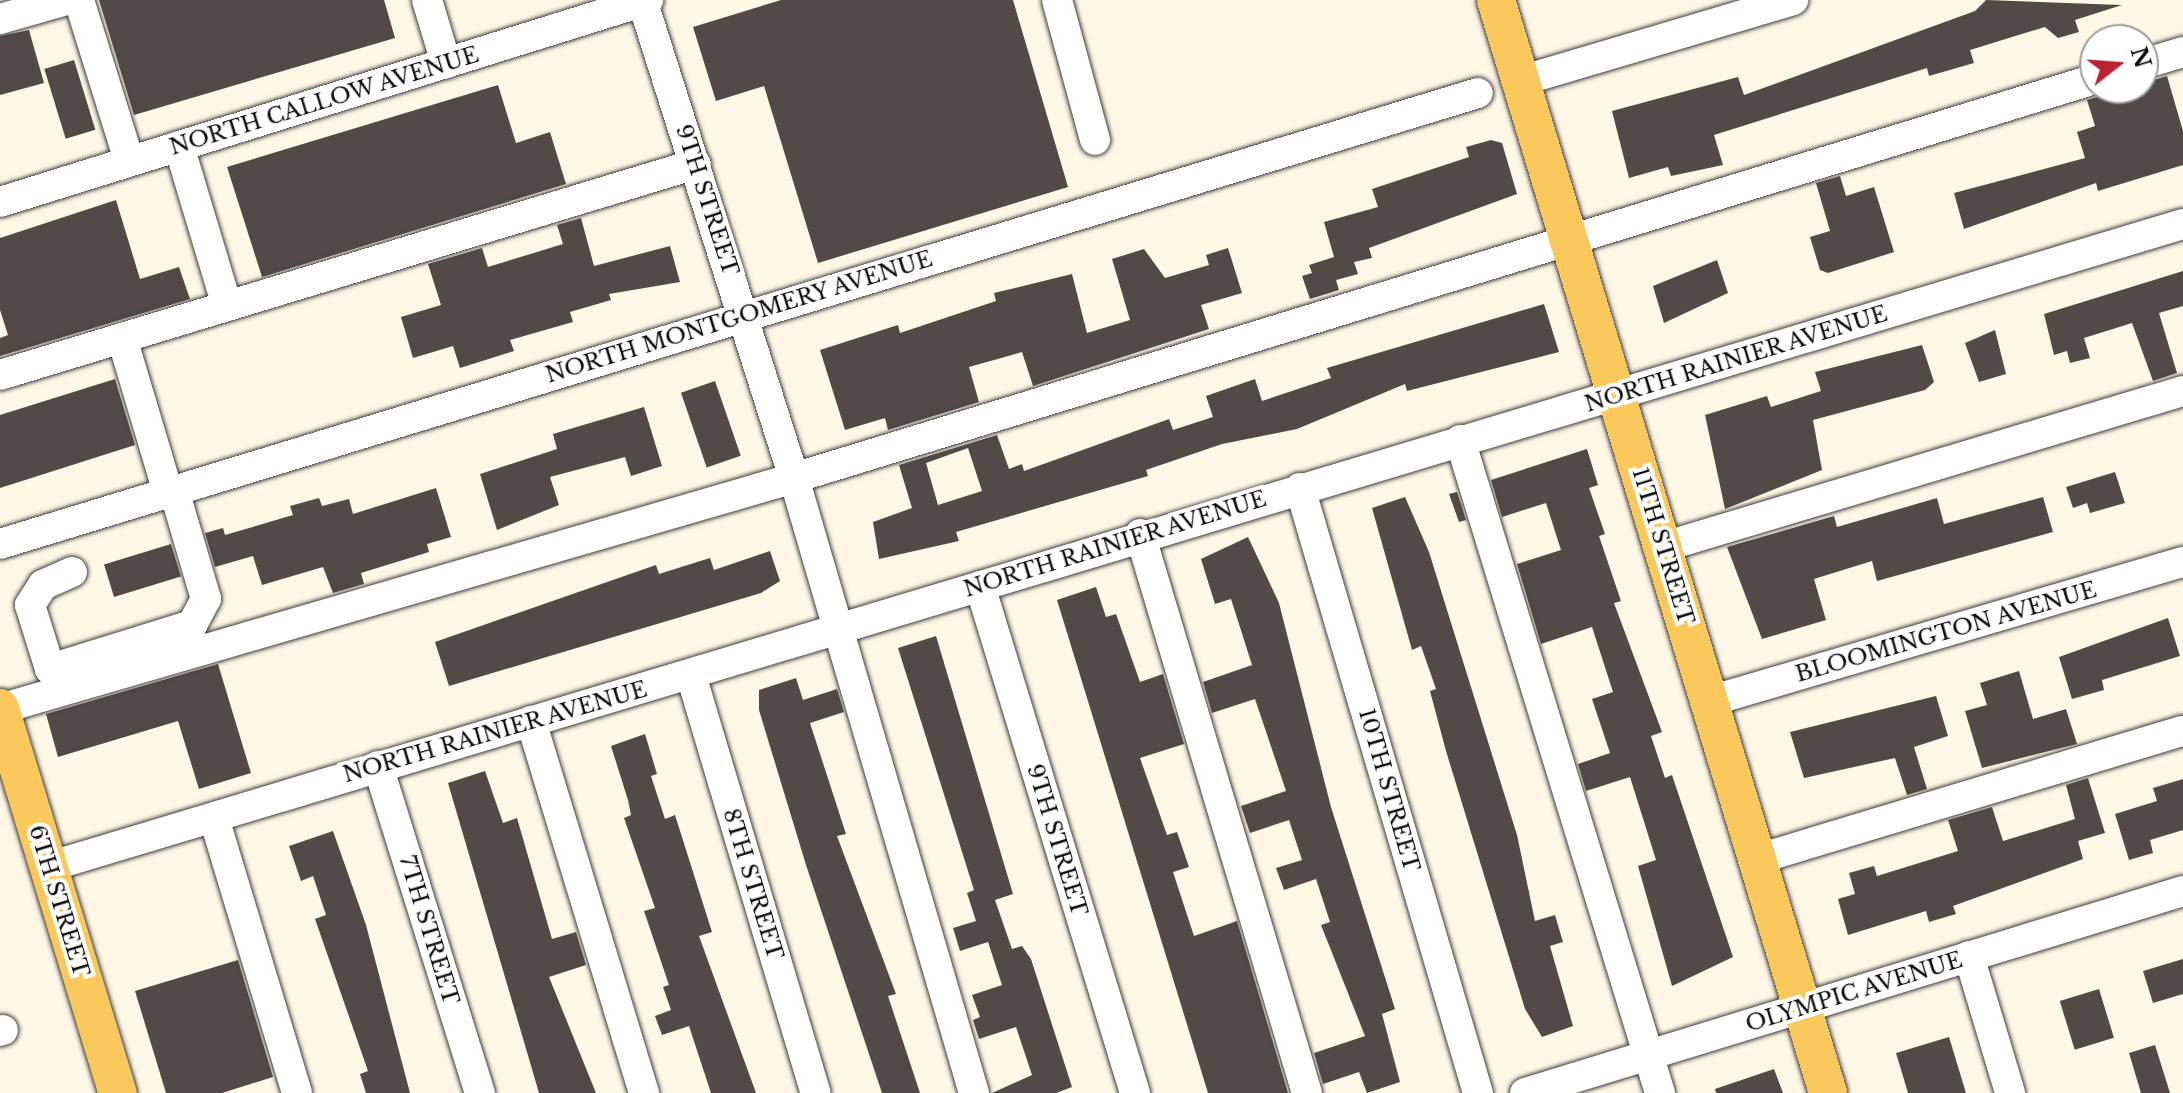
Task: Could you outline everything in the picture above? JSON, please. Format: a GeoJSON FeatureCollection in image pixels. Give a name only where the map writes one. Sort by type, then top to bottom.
{"type":"FeatureCollection","features":[{"type":"Feature","properties":{"kind":"main road","name":"11TH STREET"},"geometry":{"type":"LineString","coordinates":[[1496,0],[1828,1093]]}},
{"type":"Feature","properties":{"kind":"main road","name":"6TH STREET"},"geometry":{"type":"LineString","coordinates":[[0,708],[118,1093]]}},
{"type":"Feature","properties":{"kind":"street"},"geometry":{"type":"LineString","coordinates":[[0,19],[67,0]]}},
{"type":"Feature","properties":{"kind":"street"},"geometry":{"type":"LineString","coordinates":[[79,0],[129,161]]}},
{"type":"Feature","properties":{"kind":"street"},"geometry":{"type":"LineString","coordinates":[[427,0],[446,63]]}},
{"type":"Feature","properties":{"kind":"street"},"geometry":{"type":"LineString","coordinates":[[1057,0],[1095,140]]}},
{"type":"Feature","properties":{"kind":"street"},"geometry":{"type":"LineString","coordinates":[[1520,81],[1793,0]]}},
{"type":"Feature","properties":{"kind":"street","name":"NORTH CALLOW AVENUE"},"geometry":{"type":"LineString","coordinates":[[0,202],[644,1]]}},
{"type":"Feature","properties":{"kind":"street","name":"9TH STREET"},"geometry":{"type":"LineString","coordinates":[[644,1],[794,478],[974,1093]]}},
{"type":"Feature","properties":{"kind":"street"},"geometry":{"type":"LineString","coordinates":[[2159,59],[2183,52]]}},
{"type":"Feature","properties":{"kind":"street"},"geometry":{"type":"LineString","coordinates":[[0,708],[794,478],[1568,237],[2079,84]]}},
{"type":"Feature","properties":{"kind":"street","name":"NORTH MONTGOMERY AVENUE"},"geometry":{"type":"LineString","coordinates":[[0,544],[1478,93]]}},
{"type":"Feature","properties":{"kind":"street"},"geometry":{"type":"LineString","coordinates":[[179,146],[227,306]]}},
{"type":"Feature","properties":{"kind":"street"},"geometry":{"type":"LineString","coordinates":[[0,375],[696,164]]}},
{"type":"Feature","properties":{"kind":"street","name":"NORTH RAINIER AVENUE"},"geometry":{"type":"LineString","coordinates":[[48,867],[838,631],[1140,534],[2183,224]]}},
{"type":"Feature","properties":{"kind":"street"},"geometry":{"type":"LineString","coordinates":[[72,572],[43,585],[30,605],[50,669],[192,625],[206,599],[122,338]]}},
{"type":"Feature","properties":{"kind":"street"},"geometry":{"type":"LineString","coordinates":[[1663,547],[2183,391]]}},
{"type":"Feature","properties":{"kind":"street"},"geometry":{"type":"LineString","coordinates":[[1460,440],[1660,1093]]}},
{"type":"Feature","properties":{"kind":"street","name":"10TH STREET"},"geometry":{"type":"LineString","coordinates":[[1300,488],[1478,1093]]}},
{"type":"Feature","properties":{"kind":"street"},"geometry":{"type":"LineString","coordinates":[[1140,534],[1307,1093]]}},
{"type":"Feature","properties":{"kind":"street","name":"BLOOMINGTON AVENUE"},"geometry":{"type":"LineString","coordinates":[[1710,701],[2183,562]]}},
{"type":"Feature","properties":{"kind":"street","name":"9TH STREET"},"geometry":{"type":"LineString","coordinates":[[980,586],[1135,1093]]}},
{"type":"Feature","properties":{"kind":"street","name":"8TH STREET"},"geometry":{"type":"LineString","coordinates":[[691,675],[816,1093]]}},
{"type":"Feature","properties":{"kind":"street"},"geometry":{"type":"LineString","coordinates":[[531,721],[644,1093]]}},
{"type":"Feature","properties":{"kind":"street"},"geometry":{"type":"LineString","coordinates":[[1758,859],[2183,731]]}},
{"type":"Feature","properties":{"kind":"street","name":"7TH STREET"},"geometry":{"type":"LineString","coordinates":[[378,766],[480,1093]]}},
{"type":"Feature","properties":{"kind":"street"},"geometry":{"type":"LineString","coordinates":[[214,818],[297,1093]]}},
{"type":"Feature","properties":{"kind":"street","name":"OLYMPIC AVENUE"},"geometry":{"type":"LineString","coordinates":[[1525,1093],[2183,891]]}},
{"type":"Feature","properties":{"kind":"street"},"geometry":{"type":"LineString","coordinates":[[1969,956],[2010,1093]]}},
{"type":"Feature","properties":{"kind":"building"},"geometry":{"type":"Polygon","coordinates":[[[99,0],[384,0],[395,38],[134,115],[99,0]]]}},
{"type":"Feature","properties":{"kind":"building"},"geometry":{"type":"Polygon","coordinates":[[[781,0],[1013,0],[1068,187],[818,263],[764,86],[716,101],[693,27],[781,0]]]}},
{"type":"Feature","properties":{"kind":"building"},"geometry":{"type":"Polygon","coordinates":[[[1986,0],[2122,5],[2075,20],[2079,32],[2058,38],[2045,27],[1970,50],[1974,63],[1929,76],[1927,68],[1714,135],[1723,165],[1671,176],[1668,167],[1629,178],[1612,111],[1738,77],[1744,95],[1975,11],[1986,0]]]}},
{"type":"Feature","properties":{"kind":"building"},"geometry":{"type":"Polygon","coordinates":[[[29,30],[44,83],[0,95],[0,36],[29,30]]]}},
{"type":"Feature","properties":{"kind":"building"},"geometry":{"type":"Polygon","coordinates":[[[74,60],[95,130],[66,139],[44,69],[74,60]]]}},
{"type":"Feature","properties":{"kind":"building"},"geometry":{"type":"Polygon","coordinates":[[[2167,76],[2183,131],[2183,165],[2098,191],[2096,183],[1964,229],[1954,193],[2085,158],[2077,132],[2095,126],[2088,104],[2159,104],[2159,78],[2167,76]]]}},
{"type":"Feature","properties":{"kind":"building"},"geometry":{"type":"Polygon","coordinates":[[[498,85],[516,143],[550,132],[566,184],[262,277],[227,167],[498,85]]]}},
{"type":"Feature","properties":{"kind":"building"},"geometry":{"type":"Polygon","coordinates":[[[1491,140],[1502,143],[1517,194],[1369,248],[1372,258],[1354,262],[1358,274],[1336,280],[1339,290],[1310,299],[1302,276],[1312,273],[1309,265],[1334,257],[1324,222],[1378,207],[1372,189],[1469,157],[1466,147],[1491,140]]]}},
{"type":"Feature","properties":{"kind":"building"},"geometry":{"type":"Polygon","coordinates":[[[1840,176],[1846,196],[1874,187],[1894,252],[1828,273],[1820,270],[1810,237],[1830,231],[1816,183],[1840,176]]]}},
{"type":"Feature","properties":{"kind":"building"},"geometry":{"type":"Polygon","coordinates":[[[116,200],[140,279],[179,267],[190,299],[0,356],[0,338],[8,335],[0,310],[0,238],[116,200]]]}},
{"type":"Feature","properties":{"kind":"building"},"geometry":{"type":"Polygon","coordinates":[[[581,218],[594,266],[670,246],[680,282],[609,294],[611,300],[570,312],[573,322],[510,340],[514,351],[460,368],[453,346],[413,358],[401,317],[441,305],[428,264],[482,248],[488,267],[563,244],[557,225],[581,218]]]}},
{"type":"Feature","properties":{"kind":"building"},"geometry":{"type":"Polygon","coordinates":[[[1228,248],[1242,293],[1201,305],[1209,329],[1033,386],[1022,352],[969,367],[979,402],[888,430],[885,418],[845,430],[820,350],[898,325],[900,333],[996,301],[994,293],[1072,274],[1087,333],[1130,320],[1112,259],[1144,249],[1165,278],[1209,265],[1206,255],[1228,248]]]}},
{"type":"Feature","properties":{"kind":"building"},"geometry":{"type":"Polygon","coordinates":[[[1717,260],[1728,293],[1664,323],[1653,286],[1717,260]]]}},
{"type":"Feature","properties":{"kind":"building"},"geometry":{"type":"Polygon","coordinates":[[[2183,271],[2183,306],[2159,313],[2177,373],[2153,381],[2132,323],[2084,338],[2090,358],[2070,363],[2067,351],[2054,355],[2044,314],[2183,271]]]}},
{"type":"Feature","properties":{"kind":"building"},"geometry":{"type":"Polygon","coordinates":[[[1544,304],[1559,352],[1407,391],[1405,384],[1297,429],[1222,444],[1146,470],[1148,476],[956,532],[959,541],[879,559],[873,522],[912,508],[899,465],[997,435],[1009,469],[1022,464],[1024,471],[1169,419],[1173,430],[1213,417],[1206,396],[1255,379],[1262,401],[1331,378],[1327,368],[1544,304]],[[968,448],[926,463],[938,505],[982,491],[968,448]]]}},
{"type":"Feature","properties":{"kind":"building"},"geometry":{"type":"Polygon","coordinates":[[[1995,330],[2006,374],[1979,382],[1965,343],[1995,330]]]}},
{"type":"Feature","properties":{"kind":"building"},"geometry":{"type":"Polygon","coordinates":[[[1922,345],[1934,382],[1925,390],[1813,420],[1822,470],[1725,509],[1705,415],[1767,396],[1771,407],[1821,391],[1815,372],[1922,345]]]}},
{"type":"Feature","properties":{"kind":"building"},"geometry":{"type":"Polygon","coordinates":[[[115,379],[135,445],[0,488],[0,415],[115,379]]]}},
{"type":"Feature","properties":{"kind":"building"},"geometry":{"type":"Polygon","coordinates":[[[715,381],[741,456],[707,467],[681,393],[715,381]]]}},
{"type":"Feature","properties":{"kind":"building"},"geometry":{"type":"Polygon","coordinates":[[[644,407],[662,466],[631,476],[625,457],[550,477],[559,505],[497,530],[480,474],[557,449],[553,434],[644,407]]]}},
{"type":"Feature","properties":{"kind":"building"},"geometry":{"type":"Polygon","coordinates":[[[1587,449],[1598,485],[1589,488],[1605,534],[1599,536],[1621,601],[1614,603],[1662,732],[1651,736],[1665,778],[1672,775],[1733,957],[1672,986],[1638,866],[1656,860],[1630,777],[1586,791],[1578,764],[1610,753],[1592,699],[1613,692],[1592,627],[1541,644],[1517,564],[1561,550],[1546,503],[1502,517],[1491,480],[1587,449]]]}},
{"type":"Feature","properties":{"kind":"building"},"geometry":{"type":"Polygon","coordinates":[[[2115,472],[2125,503],[2090,513],[2087,503],[2073,508],[2066,487],[2115,472]]]}},
{"type":"Feature","properties":{"kind":"building"},"geometry":{"type":"Polygon","coordinates":[[[436,488],[451,537],[427,544],[429,552],[361,573],[364,584],[333,593],[323,567],[262,585],[253,556],[215,567],[205,533],[223,528],[225,535],[293,515],[290,506],[319,498],[322,506],[349,499],[353,514],[436,488]]]}},
{"type":"Feature","properties":{"kind":"building"},"geometry":{"type":"Polygon","coordinates":[[[1457,492],[1466,520],[1459,522],[1449,494],[1457,492]]]}},
{"type":"Feature","properties":{"kind":"building"},"geometry":{"type":"Polygon","coordinates":[[[1405,497],[1429,552],[1517,835],[1535,921],[1555,915],[1563,942],[1550,946],[1573,1026],[1542,1037],[1525,1009],[1446,751],[1430,691],[1436,689],[1421,646],[1412,650],[1372,508],[1405,497]]]}},
{"type":"Feature","properties":{"kind":"building"},"geometry":{"type":"Polygon","coordinates":[[[2043,497],[2053,532],[1877,581],[1872,561],[1814,579],[1826,620],[1762,639],[1727,547],[1834,516],[1837,527],[1937,498],[1944,524],[2043,497]]]}},
{"type":"Feature","properties":{"kind":"building"},"geometry":{"type":"Polygon","coordinates":[[[1248,537],[1279,603],[1331,807],[1395,1009],[1382,1014],[1400,1082],[1367,1093],[1359,1072],[1323,1084],[1314,1053],[1365,1036],[1321,925],[1330,922],[1316,879],[1284,890],[1276,868],[1302,860],[1289,820],[1250,833],[1241,806],[1286,791],[1255,699],[1212,713],[1203,682],[1252,665],[1231,599],[1215,604],[1201,559],[1248,537]]]}},
{"type":"Feature","properties":{"kind":"building"},"geometry":{"type":"Polygon","coordinates":[[[171,544],[181,577],[114,597],[104,564],[171,544]]]}},
{"type":"Feature","properties":{"kind":"building"},"geometry":{"type":"Polygon","coordinates":[[[770,551],[780,581],[761,593],[449,686],[435,642],[656,565],[659,574],[710,558],[714,570],[770,551]]]}},
{"type":"Feature","properties":{"kind":"building"},"geometry":{"type":"Polygon","coordinates":[[[1096,587],[1106,617],[1116,614],[1140,682],[1163,674],[1184,744],[1140,758],[1167,835],[1177,832],[1189,867],[1173,872],[1194,936],[1237,921],[1288,1093],[1208,1093],[1057,600],[1096,587]]]}},
{"type":"Feature","properties":{"kind":"building"},"geometry":{"type":"Polygon","coordinates":[[[2168,618],[2180,656],[2102,680],[2104,690],[2072,699],[2059,657],[2168,618]]]}},
{"type":"Feature","properties":{"kind":"building"},"geometry":{"type":"Polygon","coordinates":[[[936,636],[1013,894],[995,900],[1012,949],[1022,946],[1031,959],[1072,1087],[1056,1093],[992,1093],[1032,1075],[1016,1027],[979,1039],[973,1020],[980,1017],[972,995],[1002,985],[988,942],[960,951],[953,928],[976,921],[967,893],[974,890],[898,648],[936,636]]]}},
{"type":"Feature","properties":{"kind":"building"},"geometry":{"type":"Polygon","coordinates":[[[218,664],[251,773],[199,789],[178,721],[58,757],[46,714],[218,664]]]}},
{"type":"Feature","properties":{"kind":"building"},"geometry":{"type":"Polygon","coordinates":[[[2019,671],[2033,719],[2066,709],[2077,744],[1982,768],[1965,711],[1987,705],[1980,683],[2019,671]]]}},
{"type":"Feature","properties":{"kind":"building"},"geometry":{"type":"Polygon","coordinates":[[[796,678],[803,700],[837,689],[844,712],[810,723],[846,834],[837,836],[896,994],[888,996],[920,1093],[882,1093],[806,865],[759,710],[759,690],[796,678]]]}},
{"type":"Feature","properties":{"kind":"building"},"geometry":{"type":"Polygon","coordinates":[[[1936,696],[1948,736],[1914,747],[1927,789],[1907,795],[1895,758],[1804,778],[1790,732],[1936,696]]]}},
{"type":"Feature","properties":{"kind":"building"},"geometry":{"type":"Polygon","coordinates":[[[645,734],[657,774],[651,776],[665,819],[675,815],[712,932],[699,936],[756,1093],[711,1093],[689,1026],[662,1035],[655,1016],[671,1010],[663,987],[669,985],[644,911],[655,908],[624,818],[631,815],[611,746],[645,734]]]}},
{"type":"Feature","properties":{"kind":"building"},"geometry":{"type":"Polygon","coordinates":[[[485,771],[503,823],[517,818],[552,939],[576,932],[586,965],[549,977],[596,1093],[539,1093],[448,783],[485,771]]]}},
{"type":"Feature","properties":{"kind":"building"},"geometry":{"type":"Polygon","coordinates":[[[2088,778],[2105,833],[2078,841],[2083,859],[1953,906],[1956,914],[1929,922],[1926,911],[1848,935],[1838,899],[1855,894],[1849,873],[1874,866],[1877,876],[1958,851],[1948,820],[1992,807],[2003,841],[2075,819],[2066,785],[2088,778]]]}},
{"type":"Feature","properties":{"kind":"building"},"geometry":{"type":"Polygon","coordinates":[[[2183,779],[2183,830],[2150,840],[2153,853],[2129,860],[2115,814],[2157,801],[2153,788],[2183,779]]]}},
{"type":"Feature","properties":{"kind":"building"},"geometry":{"type":"Polygon","coordinates":[[[333,831],[366,925],[410,1093],[366,1093],[360,1074],[368,1071],[315,919],[326,915],[313,876],[301,881],[289,846],[333,831]]]}},
{"type":"Feature","properties":{"kind":"building"},"geometry":{"type":"Polygon","coordinates":[[[2183,959],[2183,994],[2153,1003],[2143,971],[2183,959]]]}},
{"type":"Feature","properties":{"kind":"building"},"geometry":{"type":"Polygon","coordinates":[[[238,960],[273,1077],[222,1093],[166,1093],[135,991],[238,960]]]}},
{"type":"Feature","properties":{"kind":"building"},"geometry":{"type":"Polygon","coordinates":[[[2099,989],[2114,1038],[2075,1050],[2060,1001],[2099,989]]]}},
{"type":"Feature","properties":{"kind":"building"},"geometry":{"type":"Polygon","coordinates":[[[1949,1037],[1966,1093],[1908,1093],[1896,1053],[1949,1037]]]}},
{"type":"Feature","properties":{"kind":"building"},"geometry":{"type":"Polygon","coordinates":[[[2155,1045],[2170,1093],[2141,1093],[2129,1053],[2155,1045]]]}},
{"type":"Feature","properties":{"kind":"building"},"geometry":{"type":"Polygon","coordinates":[[[1774,1069],[1783,1093],[1716,1093],[1715,1089],[1774,1069]]]}}]}
